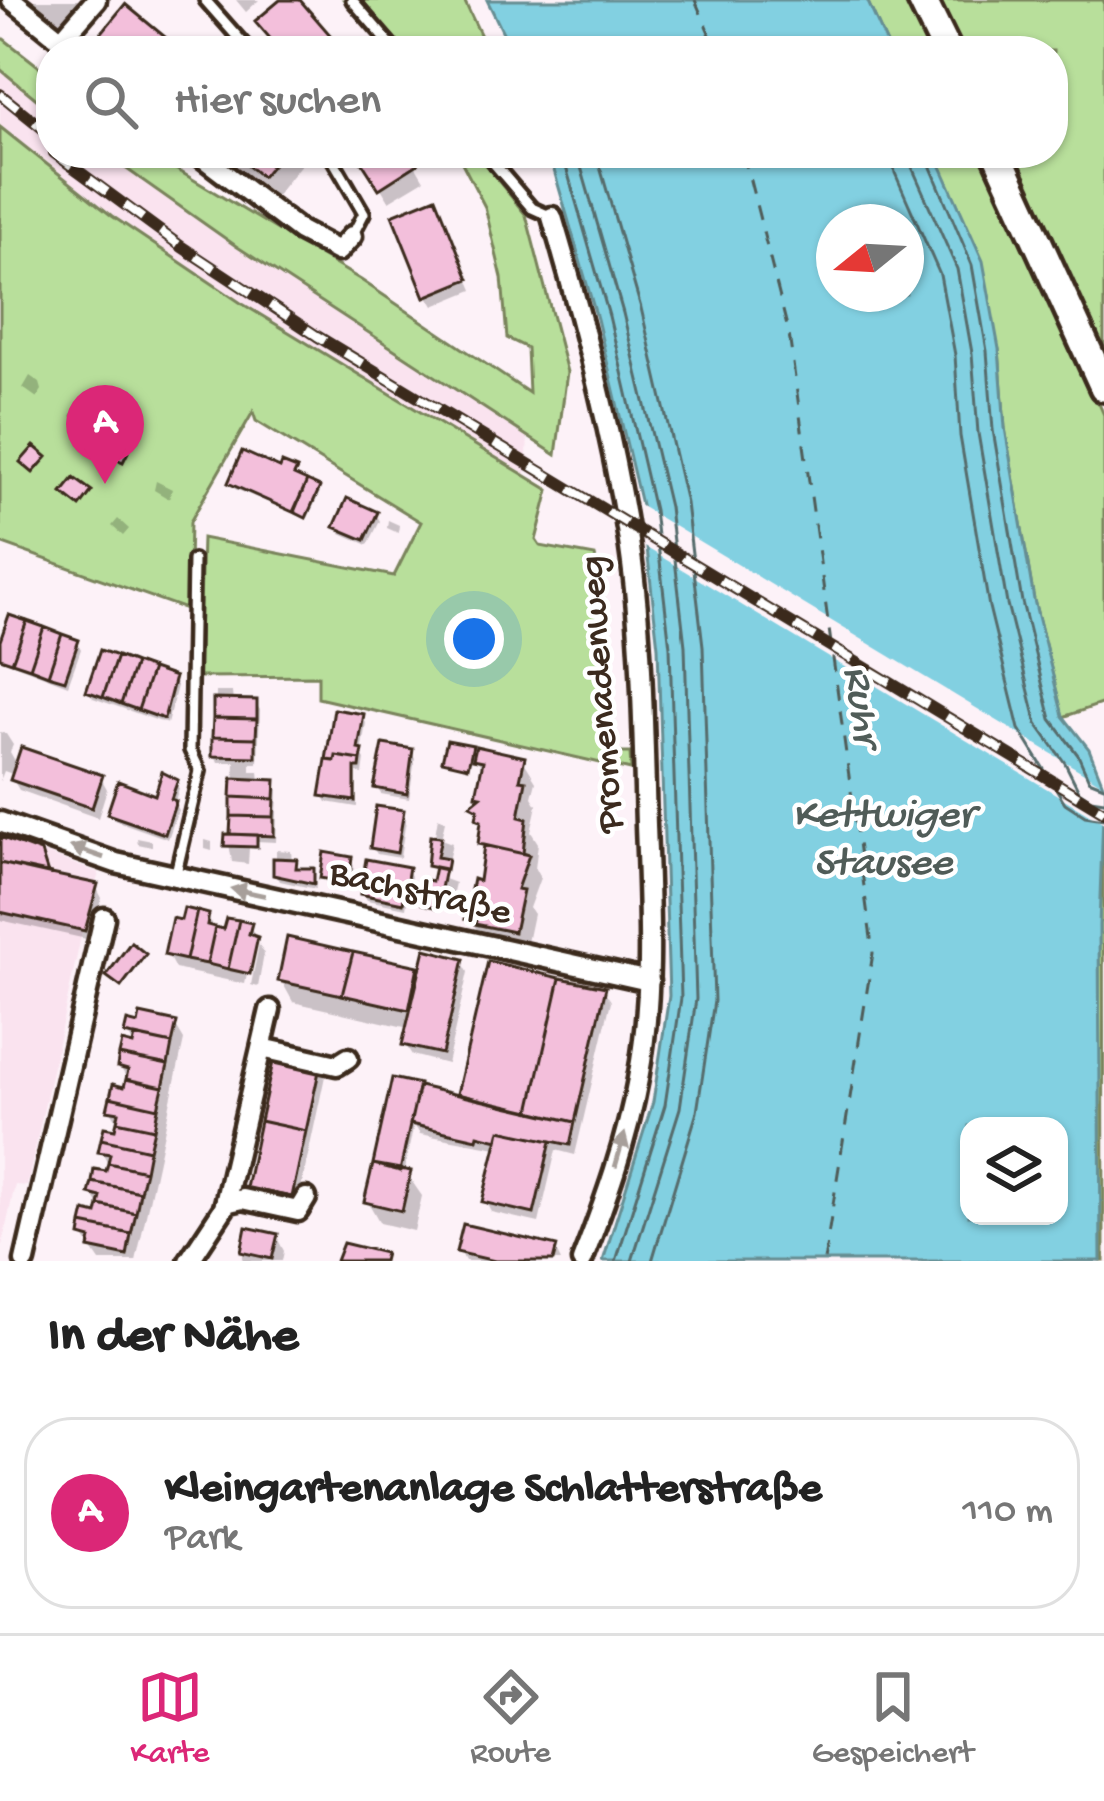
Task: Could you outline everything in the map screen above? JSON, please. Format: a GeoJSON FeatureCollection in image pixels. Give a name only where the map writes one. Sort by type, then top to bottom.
{"type":"FeatureCollection","features":[{"type":"Feature","properties":{"kind":"main road"},"geometry":{"type":"LineString","coordinates":[[922,0],[940,36]]}},
{"type":"Feature","properties":{"kind":"main road"},"geometry":{"type":"LineString","coordinates":[[1005,168],[1104,386]]}},
{"type":"Feature","properties":{"kind":"street"},"geometry":{"type":"LineString","coordinates":[[12,0],[57,36]]}},
{"type":"Feature","properties":{"kind":"street"},"geometry":{"type":"LineString","coordinates":[[74,36],[97,0]]}},
{"type":"Feature","properties":{"kind":"street"},"geometry":{"type":"LineString","coordinates":[[217,168],[300,231],[338,250],[352,236]]}},
{"type":"Feature","properties":{"kind":"street","name":"Promenadenweg"},"geometry":{"type":"LineString","coordinates":[[552,217],[583,322],[628,536],[644,771],[649,981],[638,1080],[609,1186],[582,1261]]}},
{"type":"Feature","properties":{"kind":"street","name":"Bachstraße"},"geometry":{"type":"LineString","coordinates":[[0,822],[175,877],[649,981]]}},
{"type":"Feature","properties":{"kind":"street"},"geometry":{"type":"LineString","coordinates":[[29,1260],[104,918]]}},
{"type":"Feature","properties":{"kind":"street"},"geometry":{"type":"LineString","coordinates":[[189,1261],[225,1203],[270,1010]]}},
{"type":"Feature","properties":{"kind":"street"},"geometry":{"type":"LineString","coordinates":[[262,1048],[338,1064],[348,1058]]}},
{"type":"Feature","properties":{"kind":"street"},"geometry":{"type":"LineString","coordinates":[[225,1203],[243,1199],[298,1211],[306,1198]]}},
{"type":"Feature","properties":{"kind":"lane"},"geometry":{"type":"LineString","coordinates":[[205,0],[237,36]]}},
{"type":"Feature","properties":{"kind":"lane"},"geometry":{"type":"LineString","coordinates":[[352,0],[384,36]]}},
{"type":"Feature","properties":{"kind":"lane"},"geometry":{"type":"LineString","coordinates":[[338,168],[364,213],[352,236]]}},
{"type":"Feature","properties":{"kind":"lane","name":"Promenadenweg"},"geometry":{"type":"LineString","coordinates":[[497,168],[532,208],[552,217]]}},
{"type":"Feature","properties":{"kind":"lane"},"geometry":{"type":"LineString","coordinates":[[175,877],[200,771],[190,749],[193,560]]}},
{"type":"Feature","properties":{"kind":"shaded area"},"geometry":{"type":"Polygon","coordinates":[[[0,36],[36,64],[36,156],[0,127],[0,36]]]}},
{"type":"Feature","properties":{"kind":"shaded area"},"geometry":{"type":"Polygon","coordinates":[[[52,168],[174,168],[361,280],[530,394],[526,476],[241,303],[112,216],[52,168]]]}},
{"type":"Feature","properties":{"kind":"shaded area"},"geometry":{"type":"Polygon","coordinates":[[[0,837],[99,873],[27,1186],[15,1185],[0,1255],[0,837]]]}},
{"type":"Feature","properties":{"kind":"green space"},"geometry":{"type":"Polygon","coordinates":[[[344,0],[464,0],[481,36],[393,36],[373,33],[344,0]]]}},
{"type":"Feature","properties":{"kind":"green space"},"geometry":{"type":"Polygon","coordinates":[[[867,0],[913,0],[931,36],[883,36],[867,0]]]}},
{"type":"Feature","properties":{"kind":"green space"},"geometry":{"type":"Polygon","coordinates":[[[927,0],[1104,0],[1104,364],[1008,168],[1068,168],[1068,36],[944,36],[927,0]]]}},
{"type":"Feature","properties":{"kind":"green space"},"geometry":{"type":"Polygon","coordinates":[[[0,36],[36,64],[36,99],[0,69],[0,36]]]}},
{"type":"Feature","properties":{"kind":"green space"},"geometry":{"type":"Polygon","coordinates":[[[0,127],[36,156],[36,168],[52,168],[112,216],[241,303],[549,490],[536,540],[540,546],[595,556],[607,614],[612,753],[630,753],[631,770],[318,698],[318,676],[198,677],[202,538],[394,576],[421,522],[256,421],[253,412],[190,522],[188,610],[0,543],[0,127]]]}},
{"type":"Feature","properties":{"kind":"green space"},"geometry":{"type":"Polygon","coordinates":[[[125,168],[174,168],[361,280],[529,393],[527,348],[507,338],[502,278],[485,207],[465,168],[488,168],[526,215],[567,372],[556,455],[125,168]]]}},
{"type":"Feature","properties":{"kind":"green space"},"geometry":{"type":"Polygon","coordinates":[[[940,168],[995,168],[1104,415],[1104,703],[1063,717],[1034,600],[1005,428],[999,349],[940,168]]]}},
{"type":"Feature","properties":{"kind":"green space"},"geometry":{"type":"Polygon","coordinates":[[[1103,823],[1104,1261],[1101,1261],[1099,926],[1103,823]]]}},
{"type":"Feature","properties":{"kind":"water"},"geometry":{"type":"Polygon","coordinates":[[[487,0],[867,0],[883,36],[505,36],[487,0]]]}},
{"type":"Feature","properties":{"kind":"water","name":"Kettwiger Stausee"},"geometry":{"type":"Polygon","coordinates":[[[553,168],[942,168],[983,261],[1034,600],[1063,716],[1089,749],[1104,787],[1099,926],[1101,1261],[603,1261],[653,1102],[669,996],[658,647],[643,513],[597,319],[553,168]]]}},
{"type":"Feature","properties":{"kind":"pier"},"geometry":{"type":"Polygon","coordinates":[[[634,502],[1104,785],[1104,823],[640,544],[634,502]]]}},
{"type":"Feature","properties":{"kind":"building"},"geometry":{"type":"Polygon","coordinates":[[[280,0],[300,0],[331,36],[268,36],[255,21],[280,0]]]}},
{"type":"Feature","properties":{"kind":"building"},"geometry":{"type":"Polygon","coordinates":[[[125,4],[164,36],[99,36],[125,4]]]}},
{"type":"Feature","properties":{"kind":"building"},"geometry":{"type":"Polygon","coordinates":[[[366,168],[412,168],[379,189],[366,168]]]}},
{"type":"Feature","properties":{"kind":"building"},"geometry":{"type":"Polygon","coordinates":[[[436,197],[469,279],[425,297],[392,215],[436,197]]]}},
{"type":"Feature","properties":{"kind":"building"},"geometry":{"type":"Polygon","coordinates":[[[118,435],[133,442],[123,462],[108,455],[118,435]]]}},
{"type":"Feature","properties":{"kind":"building"},"geometry":{"type":"Polygon","coordinates":[[[34,446],[47,457],[33,473],[20,462],[34,446]]]}},
{"type":"Feature","properties":{"kind":"building"},"geometry":{"type":"Polygon","coordinates":[[[242,451],[280,468],[282,463],[297,469],[294,475],[307,481],[293,512],[228,483],[242,451]]]}},
{"type":"Feature","properties":{"kind":"building"},"geometry":{"type":"Polygon","coordinates":[[[74,478],[92,491],[80,507],[62,493],[74,478]]]}},
{"type":"Feature","properties":{"kind":"building"},"geometry":{"type":"Polygon","coordinates":[[[307,481],[320,487],[306,518],[294,512],[307,481]]]}},
{"type":"Feature","properties":{"kind":"building"},"geometry":{"type":"Polygon","coordinates":[[[347,498],[378,512],[365,540],[334,527],[347,498]]]}},
{"type":"Feature","properties":{"kind":"building"},"geometry":{"type":"Polygon","coordinates":[[[9,615],[27,621],[12,662],[0,658],[9,615]]]}},
{"type":"Feature","properties":{"kind":"building"},"geometry":{"type":"Polygon","coordinates":[[[27,621],[44,627],[30,668],[12,662],[27,621]]]}},
{"type":"Feature","properties":{"kind":"building"},"geometry":{"type":"Polygon","coordinates":[[[44,627],[62,634],[48,675],[30,668],[44,627]]]}},
{"type":"Feature","properties":{"kind":"building"},"geometry":{"type":"Polygon","coordinates":[[[62,634],[79,640],[65,680],[48,675],[62,634]]]}},
{"type":"Feature","properties":{"kind":"building"},"geometry":{"type":"Polygon","coordinates":[[[100,650],[117,656],[103,697],[86,691],[100,650]]]}},
{"type":"Feature","properties":{"kind":"building"},"geometry":{"type":"Polygon","coordinates":[[[117,656],[135,663],[121,704],[103,697],[117,656]]]}},
{"type":"Feature","properties":{"kind":"building"},"geometry":{"type":"Polygon","coordinates":[[[135,663],[152,669],[138,710],[121,704],[135,663]]]}},
{"type":"Feature","properties":{"kind":"building"},"geometry":{"type":"Polygon","coordinates":[[[152,669],[175,677],[164,719],[138,710],[152,669]]]}},
{"type":"Feature","properties":{"kind":"building"},"geometry":{"type":"Polygon","coordinates":[[[213,699],[257,700],[257,719],[213,718],[213,699]]]}},
{"type":"Feature","properties":{"kind":"building"},"geometry":{"type":"Polygon","coordinates":[[[334,709],[364,714],[358,749],[363,750],[361,760],[336,756],[335,761],[326,760],[334,709]]]}},
{"type":"Feature","properties":{"kind":"building"},"geometry":{"type":"Polygon","coordinates":[[[213,718],[257,719],[256,738],[212,737],[213,718]]]}},
{"type":"Feature","properties":{"kind":"building"},"geometry":{"type":"Polygon","coordinates":[[[212,737],[256,738],[256,757],[212,756],[212,737]]]}},
{"type":"Feature","properties":{"kind":"building"},"geometry":{"type":"Polygon","coordinates":[[[447,740],[473,745],[468,767],[442,761],[447,740]]]}},
{"type":"Feature","properties":{"kind":"building"},"geometry":{"type":"Polygon","coordinates":[[[383,744],[413,749],[407,794],[374,788],[383,744]]]}},
{"type":"Feature","properties":{"kind":"building"},"geometry":{"type":"Polygon","coordinates":[[[476,746],[525,757],[519,817],[527,819],[523,853],[529,855],[478,844],[481,821],[476,819],[478,809],[470,805],[481,796],[476,795],[483,761],[473,759],[476,746]]]}},
{"type":"Feature","properties":{"kind":"building"},"geometry":{"type":"Polygon","coordinates":[[[21,747],[103,775],[92,808],[10,780],[21,747]]]}},
{"type":"Feature","properties":{"kind":"building"},"geometry":{"type":"Polygon","coordinates":[[[336,756],[361,760],[360,768],[355,768],[355,801],[320,796],[326,760],[335,761],[336,756]]]}},
{"type":"Feature","properties":{"kind":"building"},"geometry":{"type":"Polygon","coordinates":[[[162,772],[178,780],[165,834],[107,814],[118,781],[155,795],[162,772]]]}},
{"type":"Feature","properties":{"kind":"building"},"geometry":{"type":"Polygon","coordinates":[[[232,778],[276,780],[275,799],[231,797],[232,778]]]}},
{"type":"Feature","properties":{"kind":"building"},"geometry":{"type":"Polygon","coordinates":[[[231,797],[275,799],[274,817],[231,816],[231,797]]]}},
{"type":"Feature","properties":{"kind":"building"},"geometry":{"type":"Polygon","coordinates":[[[376,806],[404,810],[397,853],[370,848],[376,806]]]}},
{"type":"Feature","properties":{"kind":"building"},"geometry":{"type":"Polygon","coordinates":[[[231,816],[274,817],[274,836],[230,834],[231,816]]]}},
{"type":"Feature","properties":{"kind":"building"},"geometry":{"type":"Polygon","coordinates":[[[225,834],[257,835],[257,847],[224,846],[225,834]]]}},
{"type":"Feature","properties":{"kind":"building"},"geometry":{"type":"Polygon","coordinates":[[[430,836],[441,837],[437,857],[448,859],[446,870],[427,866],[430,836]]]}},
{"type":"Feature","properties":{"kind":"building"},"geometry":{"type":"Polygon","coordinates":[[[0,837],[41,852],[48,874],[0,863],[0,837]]]}},
{"type":"Feature","properties":{"kind":"building"},"geometry":{"type":"Polygon","coordinates":[[[484,845],[529,855],[517,889],[523,890],[514,932],[475,924],[477,918],[465,919],[473,879],[479,881],[484,845]]]}},
{"type":"Feature","properties":{"kind":"building"},"geometry":{"type":"Polygon","coordinates":[[[324,852],[352,857],[349,883],[320,878],[324,852]]]}},
{"type":"Feature","properties":{"kind":"building"},"geometry":{"type":"Polygon","coordinates":[[[273,858],[297,859],[296,868],[314,868],[314,884],[273,875],[273,858]]]}},
{"type":"Feature","properties":{"kind":"building"},"geometry":{"type":"Polygon","coordinates":[[[366,859],[409,867],[403,903],[360,894],[366,859]]]}},
{"type":"Feature","properties":{"kind":"building"},"geometry":{"type":"Polygon","coordinates":[[[0,863],[98,884],[85,931],[0,912],[0,863]]]}},
{"type":"Feature","properties":{"kind":"building"},"geometry":{"type":"Polygon","coordinates":[[[435,867],[445,869],[437,908],[422,904],[435,867]]]}},
{"type":"Feature","properties":{"kind":"building"},"geometry":{"type":"Polygon","coordinates":[[[184,908],[197,911],[186,960],[164,955],[172,918],[181,920],[184,908]]]}},
{"type":"Feature","properties":{"kind":"building"},"geometry":{"type":"Polygon","coordinates":[[[197,911],[209,914],[207,925],[215,927],[207,964],[186,960],[197,911]]]}},
{"type":"Feature","properties":{"kind":"building"},"geometry":{"type":"Polygon","coordinates":[[[226,918],[239,920],[228,969],[207,964],[215,927],[223,929],[226,918]]]}},
{"type":"Feature","properties":{"kind":"building"},"geometry":{"type":"Polygon","coordinates":[[[239,920],[252,923],[249,934],[258,937],[250,974],[228,969],[239,920]]]}},
{"type":"Feature","properties":{"kind":"building"},"geometry":{"type":"Polygon","coordinates":[[[287,937],[353,952],[342,995],[278,981],[287,937]]]}},
{"type":"Feature","properties":{"kind":"building"},"geometry":{"type":"Polygon","coordinates":[[[131,942],[146,954],[121,987],[106,976],[131,942]]]}},
{"type":"Feature","properties":{"kind":"building"},"geometry":{"type":"Polygon","coordinates":[[[425,949],[464,959],[442,1054],[402,1045],[425,949]]]}},
{"type":"Feature","properties":{"kind":"building"},"geometry":{"type":"Polygon","coordinates":[[[353,952],[418,966],[409,1010],[342,995],[353,952]]]}},
{"type":"Feature","properties":{"kind":"building"},"geometry":{"type":"Polygon","coordinates":[[[488,961],[560,978],[530,1111],[457,1094],[488,961]]]}},
{"type":"Feature","properties":{"kind":"building"},"geometry":{"type":"Polygon","coordinates":[[[560,978],[606,987],[575,1122],[530,1111],[560,978]]]}},
{"type":"Feature","properties":{"kind":"building"},"geometry":{"type":"Polygon","coordinates":[[[140,1014],[177,1022],[172,1044],[124,1034],[127,1021],[138,1024],[140,1014]]]}},
{"type":"Feature","properties":{"kind":"building"},"geometry":{"type":"Polygon","coordinates":[[[135,1036],[172,1044],[168,1065],[119,1055],[122,1042],[133,1045],[135,1036]]]}},
{"type":"Feature","properties":{"kind":"building"},"geometry":{"type":"Polygon","coordinates":[[[275,1053],[321,1062],[306,1131],[260,1121],[275,1053]]]}},
{"type":"Feature","properties":{"kind":"building"},"geometry":{"type":"Polygon","coordinates":[[[119,1055],[168,1065],[163,1087],[126,1079],[128,1070],[117,1067],[119,1055]]]}},
{"type":"Feature","properties":{"kind":"building"},"geometry":{"type":"Polygon","coordinates":[[[392,1078],[419,1084],[400,1171],[373,1164],[392,1078]]]}},
{"type":"Feature","properties":{"kind":"building"},"geometry":{"type":"Polygon","coordinates":[[[126,1079],[163,1087],[158,1108],[110,1097],[113,1084],[124,1087],[126,1079]]]}},
{"type":"Feature","properties":{"kind":"building"},"geometry":{"type":"Polygon","coordinates":[[[419,1086],[575,1122],[570,1145],[500,1130],[498,1140],[478,1135],[477,1139],[410,1124],[419,1086]]]}},
{"type":"Feature","properties":{"kind":"building"},"geometry":{"type":"Polygon","coordinates":[[[110,1097],[158,1108],[154,1129],[117,1121],[119,1112],[107,1110],[110,1097]]]}},
{"type":"Feature","properties":{"kind":"building"},"geometry":{"type":"Polygon","coordinates":[[[117,1121],[154,1129],[149,1150],[101,1139],[104,1127],[115,1129],[117,1121]]]}},
{"type":"Feature","properties":{"kind":"building"},"geometry":{"type":"Polygon","coordinates":[[[260,1121],[306,1131],[292,1197],[246,1188],[260,1121]]]}},
{"type":"Feature","properties":{"kind":"building"},"geometry":{"type":"Polygon","coordinates":[[[500,1130],[551,1141],[534,1214],[482,1202],[500,1130]]]}},
{"type":"Feature","properties":{"kind":"building"},"geometry":{"type":"Polygon","coordinates":[[[101,1139],[149,1150],[145,1171],[108,1163],[110,1154],[98,1152],[101,1139]]]}},
{"type":"Feature","properties":{"kind":"building"},"geometry":{"type":"Polygon","coordinates":[[[108,1163],[145,1171],[140,1192],[92,1182],[94,1169],[106,1171],[108,1163]]]}},
{"type":"Feature","properties":{"kind":"building"},"geometry":{"type":"Polygon","coordinates":[[[373,1164],[411,1171],[402,1211],[364,1202],[373,1164]]]}},
{"type":"Feature","properties":{"kind":"building"},"geometry":{"type":"Polygon","coordinates":[[[92,1182],[140,1192],[136,1213],[99,1205],[101,1197],[89,1194],[92,1182]]]}},
{"type":"Feature","properties":{"kind":"building"},"geometry":{"type":"Polygon","coordinates":[[[99,1205],[136,1213],[131,1234],[82,1224],[85,1211],[97,1214],[99,1205]]]}},
{"type":"Feature","properties":{"kind":"building"},"geometry":{"type":"Polygon","coordinates":[[[82,1224],[131,1234],[127,1256],[89,1248],[91,1239],[80,1236],[82,1224]]]}},
{"type":"Feature","properties":{"kind":"building"},"geometry":{"type":"Polygon","coordinates":[[[463,1224],[557,1246],[553,1261],[495,1261],[456,1252],[463,1224]]]}},
{"type":"Feature","properties":{"kind":"building"},"geometry":{"type":"Polygon","coordinates":[[[246,1227],[278,1234],[272,1259],[241,1252],[246,1227]]]}},
{"type":"Feature","properties":{"kind":"building"},"geometry":{"type":"Polygon","coordinates":[[[343,1243],[385,1253],[383,1261],[336,1261],[343,1243]]]}},
{"type":"Feature","properties":{"kind":"ferry route"},"geometry":{"type":"LineString","coordinates":[[695,0],[711,36]]}},
{"type":"Feature","properties":{"kind":"ferry route"},"geometry":{"type":"LineString","coordinates":[[747,168],[789,334],[873,953],[824,1261]]}},
{"type":"Feature","properties":{"kind":"railway"},"geometry":{"type":"LineString","coordinates":[[0,94],[36,123]]}},
{"type":"Feature","properties":{"kind":"railway"},"geometry":{"type":"LineString","coordinates":[[74,168],[182,247],[317,336],[1104,812]]}},
{"type":"Feature","properties":{"kind":"place","name":"Kleingartenanlage Schlatterstraße"},"geometry":{"type":"Point","coordinates":[105,484]}},
{"type":"Feature","properties":{"kind":"water label","name":"Ruhr"},"geometry":{"type":"Point","coordinates":[859,706]}}]}
